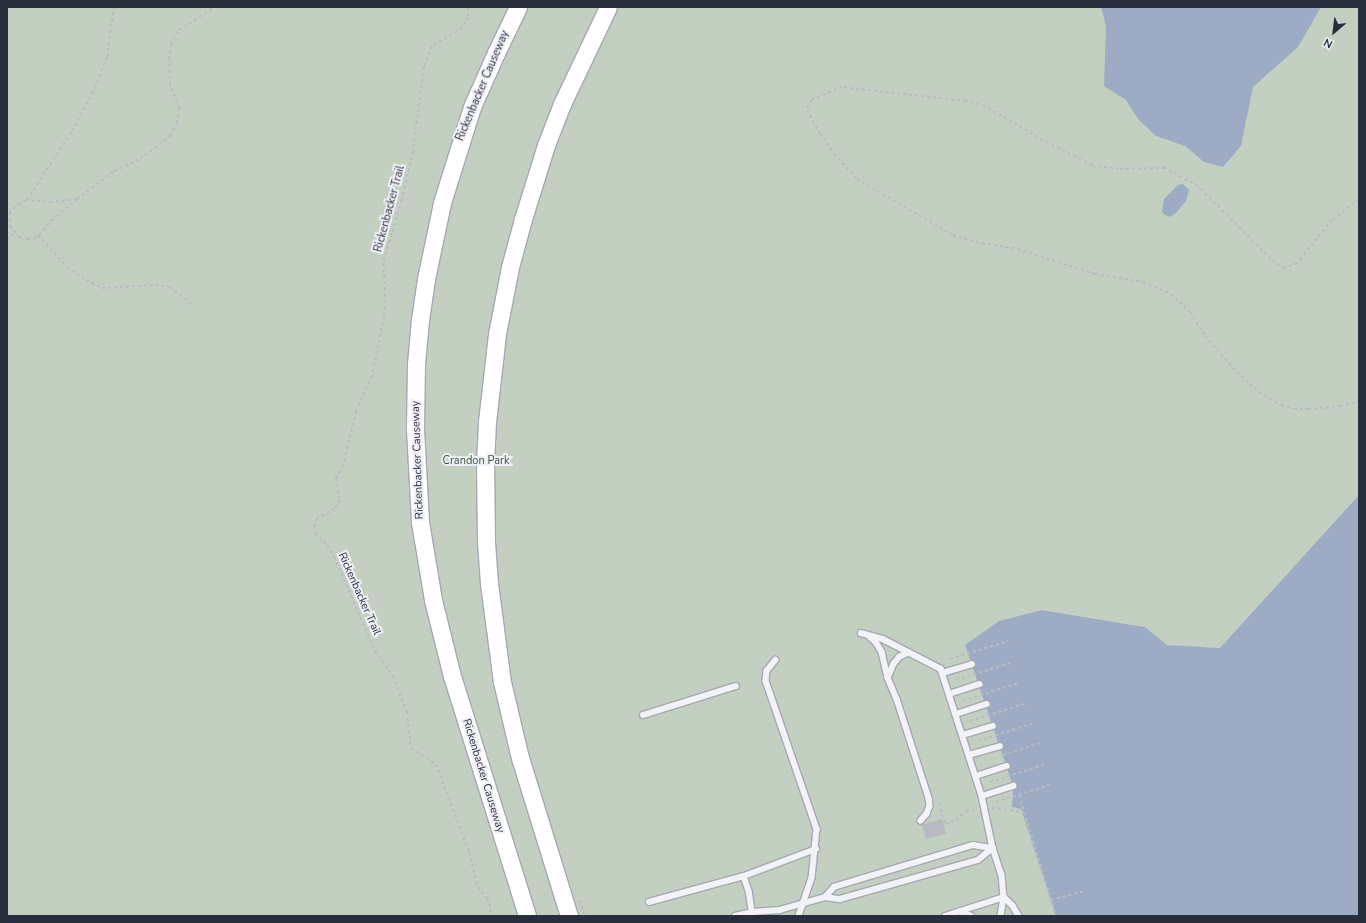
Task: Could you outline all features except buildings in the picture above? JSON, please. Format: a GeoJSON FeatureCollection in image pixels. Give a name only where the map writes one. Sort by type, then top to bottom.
{"type":"FeatureCollection","features":[{"type":"Feature","properties":{"kind":"main road","name":"Rickenbacker Causeway"},"geometry":{"type":"LineString","coordinates":[[518,7],[472,107],[450,173],[442,203],[426,279],[420,320],[414,429],[420,522],[434,606],[454,684],[527,916]]}},
{"type":"Feature","properties":{"kind":"main road"},"geometry":{"type":"LineString","coordinates":[[569,916],[520,758],[502,682],[489,583],[486,542],[485,462],[487,422],[497,334],[510,267],[519,233],[541,159],[562,104],[608,7]]}},
{"type":"Feature","properties":{"kind":"lane"},"geometry":{"type":"LineString","coordinates":[[921,821],[927,814],[930,806],[920,770],[888,678],[882,652],[876,642],[861,633],[882,639],[930,662],[941,669],[982,796],[993,848],[1002,875],[1004,898],[1001,916]]}},
{"type":"Feature","properties":{"kind":"lane"},"geometry":{"type":"LineString","coordinates":[[888,678],[894,664],[900,658],[909,653]]}},
{"type":"Feature","properties":{"kind":"lane"},"geometry":{"type":"LineString","coordinates":[[776,660],[767,671],[766,681],[817,829],[812,878],[802,902],[799,916]]}},
{"type":"Feature","properties":{"kind":"lane"},"geometry":{"type":"LineString","coordinates":[[943,674],[972,664]]}},
{"type":"Feature","properties":{"kind":"lane"},"geometry":{"type":"LineString","coordinates":[[949,694],[979,684]]}},
{"type":"Feature","properties":{"kind":"lane"},"geometry":{"type":"LineString","coordinates":[[643,715],[736,686]]}},
{"type":"Feature","properties":{"kind":"lane"},"geometry":{"type":"LineString","coordinates":[[956,714],[986,704]]}},
{"type":"Feature","properties":{"kind":"lane"},"geometry":{"type":"LineString","coordinates":[[963,736],[993,726]]}},
{"type":"Feature","properties":{"kind":"lane"},"geometry":{"type":"LineString","coordinates":[[969,755],[1000,746]]}},
{"type":"Feature","properties":{"kind":"lane"},"geometry":{"type":"LineString","coordinates":[[976,776],[1006,766]]}},
{"type":"Feature","properties":{"kind":"lane"},"geometry":{"type":"LineString","coordinates":[[982,796],[1013,786]]}},
{"type":"Feature","properties":{"kind":"lane"},"geometry":{"type":"LineString","coordinates":[[825,897],[834,887],[973,845],[993,848]]}},
{"type":"Feature","properties":{"kind":"lane"},"geometry":{"type":"LineString","coordinates":[[735,916],[780,910],[802,902],[825,897],[840,899],[978,860],[993,848]]}},
{"type":"Feature","properties":{"kind":"lane"},"geometry":{"type":"LineString","coordinates":[[649,902],[744,876],[816,849]]}},
{"type":"Feature","properties":{"kind":"lane"},"geometry":{"type":"LineString","coordinates":[[744,876],[753,914]]}},
{"type":"Feature","properties":{"kind":"lane"},"geometry":{"type":"LineString","coordinates":[[945,916],[1004,898]]}},
{"type":"Feature","properties":{"kind":"lane"},"geometry":{"type":"LineString","coordinates":[[1004,898],[1013,906],[1019,916]]}},
{"type":"Feature","properties":{"kind":"lane"},"geometry":{"type":"LineString","coordinates":[[960,911],[971,916]]}},
{"type":"Feature","properties":{"kind":"path"},"geometry":{"type":"LineString","coordinates":[[27,200],[72,130],[95,88],[107,57],[114,7]]}},
{"type":"Feature","properties":{"kind":"path"},"geometry":{"type":"LineString","coordinates":[[77,199],[52,202],[27,200],[20,203],[10,212],[10,226],[19,237],[35,239],[56,216],[77,199],[114,171],[140,158],[170,136],[177,123],[179,108],[170,85],[169,59],[171,44],[179,30],[215,7]]}},
{"type":"Feature","properties":{"kind":"path","name":"Rickenbacker Trail"},"geometry":{"type":"LineString","coordinates":[[468,7],[468,16],[462,28],[432,46],[424,67],[413,151],[402,200],[383,263],[386,288],[384,316],[374,369],[365,394],[356,411],[343,465],[336,478],[340,500],[335,509],[317,518],[314,526],[315,533],[327,545],[334,557],[375,651],[392,676],[407,712],[412,748],[436,764],[460,825],[478,887],[487,898],[491,909],[487,916]]}},
{"type":"Feature","properties":{"kind":"path"},"geometry":{"type":"LineString","coordinates":[[1359,199],[1332,220],[1297,263],[1284,268],[1275,263],[1198,186],[1166,168],[1119,169],[1092,165],[1048,143],[985,106],[966,101],[842,87],[812,100],[808,105],[808,110],[820,133],[834,154],[857,179],[953,235],[976,242],[1018,249],[1095,274],[1143,282],[1171,294],[1190,312],[1206,336],[1233,368],[1259,392],[1281,405],[1294,409],[1308,409],[1340,406],[1359,401]]}},
{"type":"Feature","properties":{"kind":"path"},"geometry":{"type":"LineString","coordinates":[[7,240],[14,231]]}},
{"type":"Feature","properties":{"kind":"path"},"geometry":{"type":"LineString","coordinates":[[38,236],[67,267],[86,280],[102,288],[155,284],[170,286],[192,304]]}},
{"type":"Feature","properties":{"kind":"path"},"geometry":{"type":"LineString","coordinates":[[950,659],[1008,641]]}},
{"type":"Feature","properties":{"kind":"path"},"geometry":{"type":"LineString","coordinates":[[956,680],[1013,662]]}},
{"type":"Feature","properties":{"kind":"path"},"geometry":{"type":"LineString","coordinates":[[963,700],[1020,682]]}},
{"type":"Feature","properties":{"kind":"path"},"geometry":{"type":"LineString","coordinates":[[970,721],[1027,703]]}},
{"type":"Feature","properties":{"kind":"path"},"geometry":{"type":"LineString","coordinates":[[978,741],[1034,723]]}},
{"type":"Feature","properties":{"kind":"path"},"geometry":{"type":"LineString","coordinates":[[997,757],[1041,743]]}},
{"type":"Feature","properties":{"kind":"path"},"geometry":{"type":"LineString","coordinates":[[990,782],[1046,764]]}},
{"type":"Feature","properties":{"kind":"path"},"geometry":{"type":"LineString","coordinates":[[996,802],[1052,784]]}},
{"type":"Feature","properties":{"kind":"path"},"geometry":{"type":"LineString","coordinates":[[1019,795],[1056,916]]}},
{"type":"Feature","properties":{"kind":"path"},"geometry":{"type":"LineString","coordinates":[[938,801],[946,824],[956,820],[966,812],[996,807],[1024,812]]}},
{"type":"Feature","properties":{"kind":"path"},"geometry":{"type":"LineString","coordinates":[[1051,900],[1084,891]]}},
{"type":"Feature","properties":{"kind":"green space","name":"Crandon Park"},"geometry":{"type":"Polygon","coordinates":[[[7,7],[1359,7],[1359,496],[1221,648],[1168,646],[1145,627],[1043,610],[1013,786],[1012,807],[1022,809],[1057,916],[7,916],[7,7]]]}},
{"type":"Feature","properties":{"kind":"water"},"geometry":{"type":"Polygon","coordinates":[[[1101,7],[1321,7],[1298,47],[1253,87],[1241,146],[1223,167],[1204,162],[1185,146],[1156,136],[1138,119],[1126,100],[1104,86],[1106,26],[1101,7]]]}},
{"type":"Feature","properties":{"kind":"water"},"geometry":{"type":"Polygon","coordinates":[[[1183,184],[1189,190],[1186,201],[1176,213],[1170,217],[1165,215],[1162,212],[1164,199],[1178,185],[1183,184]]]}},
{"type":"Feature","properties":{"kind":"water"},"geometry":{"type":"Polygon","coordinates":[[[1359,495],[1359,916],[1056,916],[1021,809],[1012,807],[1013,786],[965,645],[999,621],[1042,610],[1145,627],[1167,645],[1220,648],[1359,495]]]}}]}
